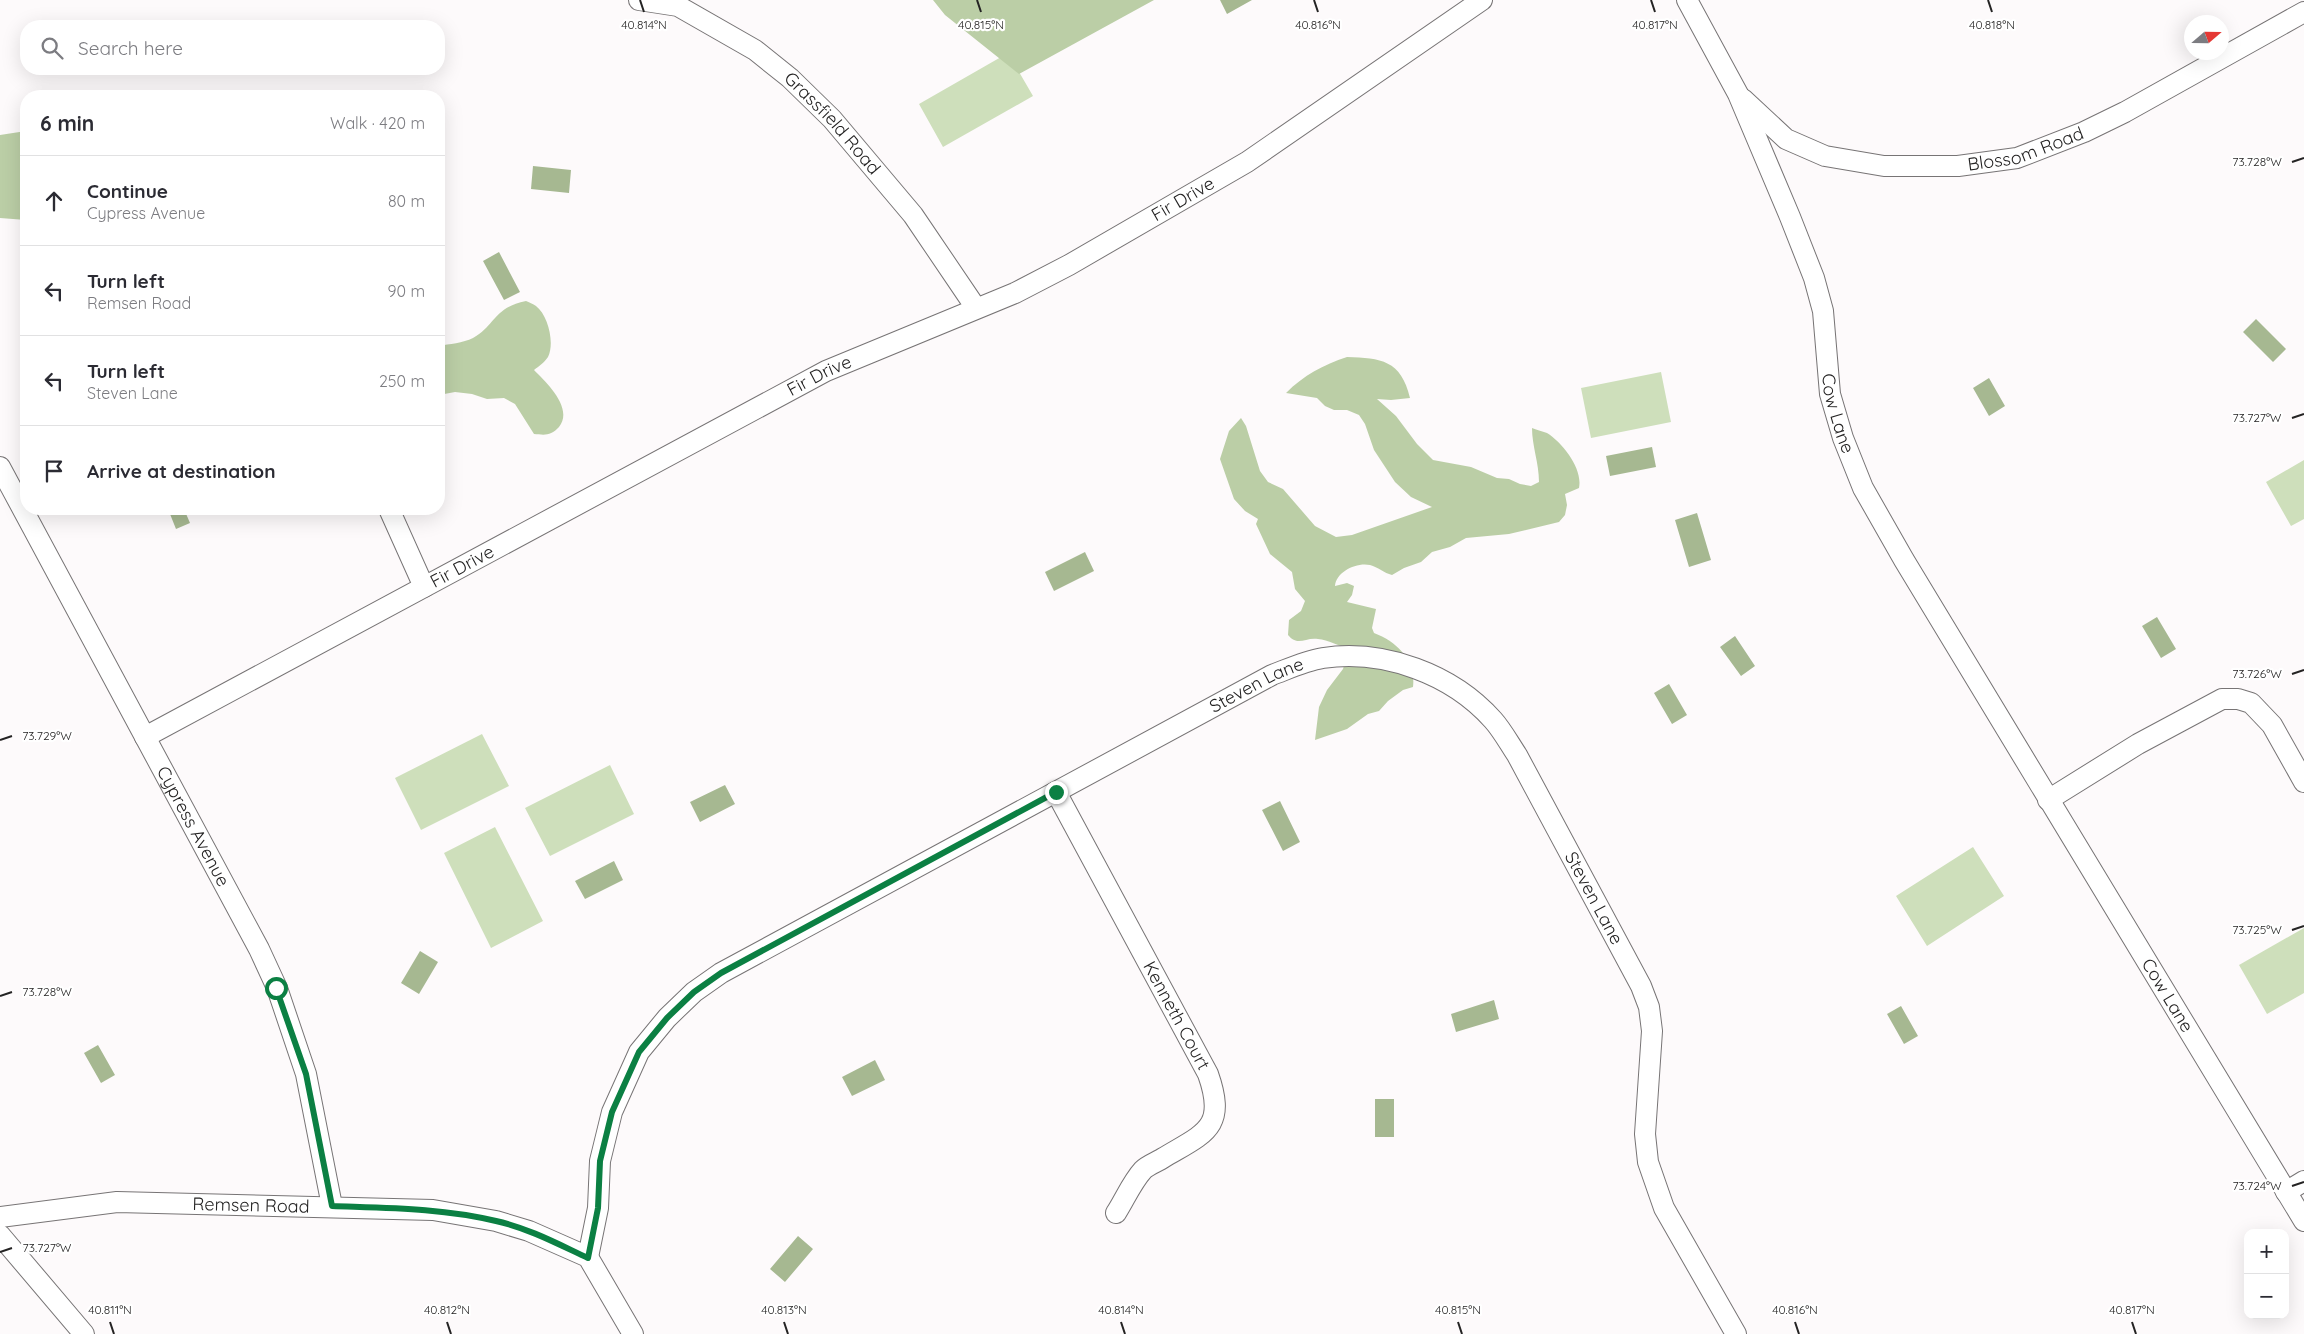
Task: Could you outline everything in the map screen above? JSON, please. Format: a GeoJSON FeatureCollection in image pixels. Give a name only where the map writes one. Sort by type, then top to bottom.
{"type":"FeatureCollection","features":[{"type":"Feature","properties":{"kind":"street","name":"Grassfield Road"},"geometry":{"type":"LineString","coordinates":[[639,0],[680,3],[755,50],[790,78],[832,119],[913,215],[976,308]]}},
{"type":"Feature","properties":{"kind":"street","name":"Fir Drive"},"geometry":{"type":"LineString","coordinates":[[145,737],[826,371],[1015,293],[1069,265],[1247,162],[1482,0]]}},
{"type":"Feature","properties":{"kind":"street","name":"Cow Lane"},"geometry":{"type":"LineString","coordinates":[[1687,0],[1738,94],[1814,278],[1823,311],[1830,394],[1842,438],[1863,488],[2048,800],[2304,1221]]}},
{"type":"Feature","properties":{"kind":"street","name":"Blossom Road"},"geometry":{"type":"LineString","coordinates":[[1738,94],[1786,139],[1826,156],[1884,166],[1958,166],[1983,163],[2017,158],[2084,132],[2124,112],[2304,12]]}},
{"type":"Feature","properties":{"kind":"street","name":"Cypress Avenue"},"geometry":{"type":"LineString","coordinates":[[0,467],[20,504]]}},
{"type":"Feature","properties":{"kind":"street","name":"Cypress Avenue"},"geometry":{"type":"LineString","coordinates":[[26,515],[259,949],[276,988],[306,1074],[332,1206]]}},
{"type":"Feature","properties":{"kind":"street"},"geometry":{"type":"LineString","coordinates":[[392,515],[424,587]]}},
{"type":"Feature","properties":{"kind":"street","name":"Steven Lane"},"geometry":{"type":"LineString","coordinates":[[588,1258],[598,1208],[600,1161],[612,1112],[639,1052],[667,1018],[694,992],[721,973],[1272,675],[1303,663],[1324,658],[1360,657],[1392,661],[1416,668],[1458,689],[1493,720],[1517,755],[1642,986],[1649,1006],[1652,1031],[1645,1134],[1648,1162],[1664,1208],[1736,1334]]}},
{"type":"Feature","properties":{"kind":"street"},"geometry":{"type":"LineString","coordinates":[[2048,800],[2138,744],[2222,698],[2238,699],[2251,703],[2272,725],[2304,782]]}},
{"type":"Feature","properties":{"kind":"street","name":"Kenneth Court"},"geometry":{"type":"LineString","coordinates":[[1056,792],[1208,1074],[1216,1095],[1217,1105],[1212,1122],[1202,1136],[1144,1169],[1116,1213]]}},
{"type":"Feature","properties":{"kind":"street"},"geometry":{"type":"LineString","coordinates":[[2286,1192],[2304,1181]]}},
{"type":"Feature","properties":{"kind":"street","name":"Remsen Road"},"geometry":{"type":"LineString","coordinates":[[0,1217],[117,1202],[433,1210],[496,1221],[529,1231],[588,1258]]}},
{"type":"Feature","properties":{"kind":"street"},"geometry":{"type":"LineString","coordinates":[[0,1235],[84,1334]]}},
{"type":"Feature","properties":{"kind":"street"},"geometry":{"type":"LineString","coordinates":[[588,1258],[633,1334]]}},
{"type":"Feature","properties":{"kind":"shaded area"},"geometry":{"type":"Polygon","coordinates":[[[933,0],[1154,0],[1019,74],[945,15],[933,0]]]}},
{"type":"Feature","properties":{"kind":"shaded area"},"geometry":{"type":"Polygon","coordinates":[[[1220,0],[1252,0],[1227,14],[1220,0]]]}},
{"type":"Feature","properties":{"kind":"shaded area"},"geometry":{"type":"Polygon","coordinates":[[[1008,53],[1033,96],[943,147],[919,104],[1008,53]]]}},
{"type":"Feature","properties":{"kind":"shaded area"},"geometry":{"type":"Polygon","coordinates":[[[20,132],[20,220],[0,218],[0,135],[20,132]]]}},
{"type":"Feature","properties":{"kind":"shaded area"},"geometry":{"type":"Polygon","coordinates":[[[533,166],[571,170],[569,193],[531,189],[533,166]]]}},
{"type":"Feature","properties":{"kind":"shaded area"},"geometry":{"type":"Polygon","coordinates":[[[499,252],[520,292],[504,300],[483,261],[499,252]]]}},
{"type":"Feature","properties":{"kind":"shaded area"},"geometry":{"type":"Polygon","coordinates":[[[526,301],[536,306],[547,322],[551,344],[550,351],[543,363],[534,370],[557,396],[563,412],[563,420],[559,427],[548,434],[534,434],[515,404],[504,398],[487,399],[472,394],[455,392],[445,394],[445,345],[473,338],[481,333],[501,312],[515,304],[526,301]]]}},
{"type":"Feature","properties":{"kind":"shaded area"},"geometry":{"type":"Polygon","coordinates":[[[2256,319],[2286,349],[2273,362],[2243,332],[2256,319]]]}},
{"type":"Feature","properties":{"kind":"shaded area"},"geometry":{"type":"Polygon","coordinates":[[[1347,357],[1380,360],[1395,369],[1401,376],[1410,398],[1377,399],[1396,416],[1417,444],[1433,460],[1471,467],[1497,478],[1509,479],[1531,486],[1539,482],[1532,428],[1553,437],[1565,450],[1578,473],[1579,488],[1565,494],[1567,505],[1565,515],[1559,522],[1509,534],[1466,538],[1450,547],[1432,552],[1421,562],[1392,575],[1365,564],[1343,572],[1336,581],[1335,586],[1347,583],[1354,586],[1352,595],[1347,602],[1376,609],[1372,628],[1374,633],[1391,642],[1404,654],[1412,669],[1413,687],[1403,690],[1388,701],[1379,711],[1368,714],[1347,729],[1315,740],[1319,707],[1327,690],[1343,669],[1349,649],[1322,640],[1298,641],[1288,635],[1289,620],[1301,611],[1305,601],[1295,589],[1292,572],[1270,554],[1256,524],[1258,519],[1245,511],[1234,499],[1220,459],[1229,431],[1241,418],[1246,426],[1260,471],[1268,482],[1283,489],[1315,526],[1336,537],[1352,535],[1432,507],[1411,497],[1395,482],[1374,450],[1365,424],[1359,415],[1347,410],[1334,410],[1325,406],[1317,398],[1286,393],[1314,371],[1347,357]]]}},
{"type":"Feature","properties":{"kind":"shaded area"},"geometry":{"type":"Polygon","coordinates":[[[1661,372],[1671,422],[1591,438],[1581,388],[1661,372]]]}},
{"type":"Feature","properties":{"kind":"shaded area"},"geometry":{"type":"Polygon","coordinates":[[[1989,378],[2005,406],[1989,416],[1973,388],[1989,378]]]}},
{"type":"Feature","properties":{"kind":"shaded area"},"geometry":{"type":"Polygon","coordinates":[[[1652,447],[1656,467],[1610,476],[1606,456],[1652,447]]]}},
{"type":"Feature","properties":{"kind":"shaded area"},"geometry":{"type":"Polygon","coordinates":[[[2304,460],[2304,519],[2291,526],[2266,482],[2304,460]]]}},
{"type":"Feature","properties":{"kind":"shaded area"},"geometry":{"type":"Polygon","coordinates":[[[1697,513],[1711,560],[1689,567],[1675,520],[1697,513]]]}},
{"type":"Feature","properties":{"kind":"shaded area"},"geometry":{"type":"Polygon","coordinates":[[[170,515],[187,515],[190,523],[176,529],[170,515]]]}},
{"type":"Feature","properties":{"kind":"shaded area"},"geometry":{"type":"Polygon","coordinates":[[[1085,552],[1094,571],[1054,591],[1045,572],[1085,552]]]}},
{"type":"Feature","properties":{"kind":"shaded area"},"geometry":{"type":"Polygon","coordinates":[[[2157,617],[2176,649],[2161,658],[2142,626],[2157,617]]]}},
{"type":"Feature","properties":{"kind":"shaded area"},"geometry":{"type":"Polygon","coordinates":[[[1735,636],[1755,666],[1741,676],[1720,647],[1735,636]]]}},
{"type":"Feature","properties":{"kind":"shaded area"},"geometry":{"type":"Polygon","coordinates":[[[1669,684],[1687,715],[1672,724],[1654,693],[1669,684]]]}},
{"type":"Feature","properties":{"kind":"shaded area"},"geometry":{"type":"Polygon","coordinates":[[[482,734],[509,786],[421,830],[395,778],[482,734]]]}},
{"type":"Feature","properties":{"kind":"shaded area"},"geometry":{"type":"Polygon","coordinates":[[[610,765],[634,814],[550,856],[525,808],[610,765]]]}},
{"type":"Feature","properties":{"kind":"shaded area"},"geometry":{"type":"Polygon","coordinates":[[[725,785],[735,804],[700,822],[690,802],[725,785]]]}},
{"type":"Feature","properties":{"kind":"shaded area"},"geometry":{"type":"Polygon","coordinates":[[[1280,801],[1300,842],[1283,851],[1262,810],[1280,801]]]}},
{"type":"Feature","properties":{"kind":"shaded area"},"geometry":{"type":"Polygon","coordinates":[[[495,827],[543,921],[491,948],[444,853],[495,827]]]}},
{"type":"Feature","properties":{"kind":"shaded area"},"geometry":{"type":"Polygon","coordinates":[[[1973,847],[2004,896],[1927,946],[1896,896],[1973,847]]]}},
{"type":"Feature","properties":{"kind":"shaded area"},"geometry":{"type":"Polygon","coordinates":[[[614,861],[623,880],[585,899],[575,881],[614,861]]]}},
{"type":"Feature","properties":{"kind":"shaded area"},"geometry":{"type":"Polygon","coordinates":[[[2304,928],[2304,993],[2267,1014],[2239,965],[2304,928]]]}},
{"type":"Feature","properties":{"kind":"shaded area"},"geometry":{"type":"Polygon","coordinates":[[[420,951],[438,962],[419,994],[401,983],[420,951]]]}},
{"type":"Feature","properties":{"kind":"shaded area"},"geometry":{"type":"Polygon","coordinates":[[[1494,1000],[1499,1019],[1456,1032],[1451,1014],[1494,1000]]]}},
{"type":"Feature","properties":{"kind":"shaded area"},"geometry":{"type":"Polygon","coordinates":[[[1901,1006],[1918,1036],[1904,1044],[1887,1014],[1901,1006]]]}},
{"type":"Feature","properties":{"kind":"shaded area"},"geometry":{"type":"Polygon","coordinates":[[[98,1045],[115,1075],[101,1083],[84,1053],[98,1045]]]}},
{"type":"Feature","properties":{"kind":"shaded area"},"geometry":{"type":"Polygon","coordinates":[[[875,1060],[885,1080],[852,1096],[842,1077],[875,1060]]]}},
{"type":"Feature","properties":{"kind":"shaded area"},"geometry":{"type":"Polygon","coordinates":[[[1375,1099],[1394,1099],[1394,1137],[1375,1137],[1375,1099]]]}},
{"type":"Feature","properties":{"kind":"shaded area"},"geometry":{"type":"Polygon","coordinates":[[[798,1236],[813,1249],[785,1282],[770,1269],[798,1236]]]}},
{"type":"Feature","properties":{"kind":"route"},"geometry":{"type":"LineString","coordinates":[[276,988],[306,1074],[332,1206],[433,1210],[496,1221],[529,1231],[588,1258],[598,1208],[600,1161],[612,1112],[639,1052],[667,1018],[694,992],[721,973],[1056,792]]}}]}
